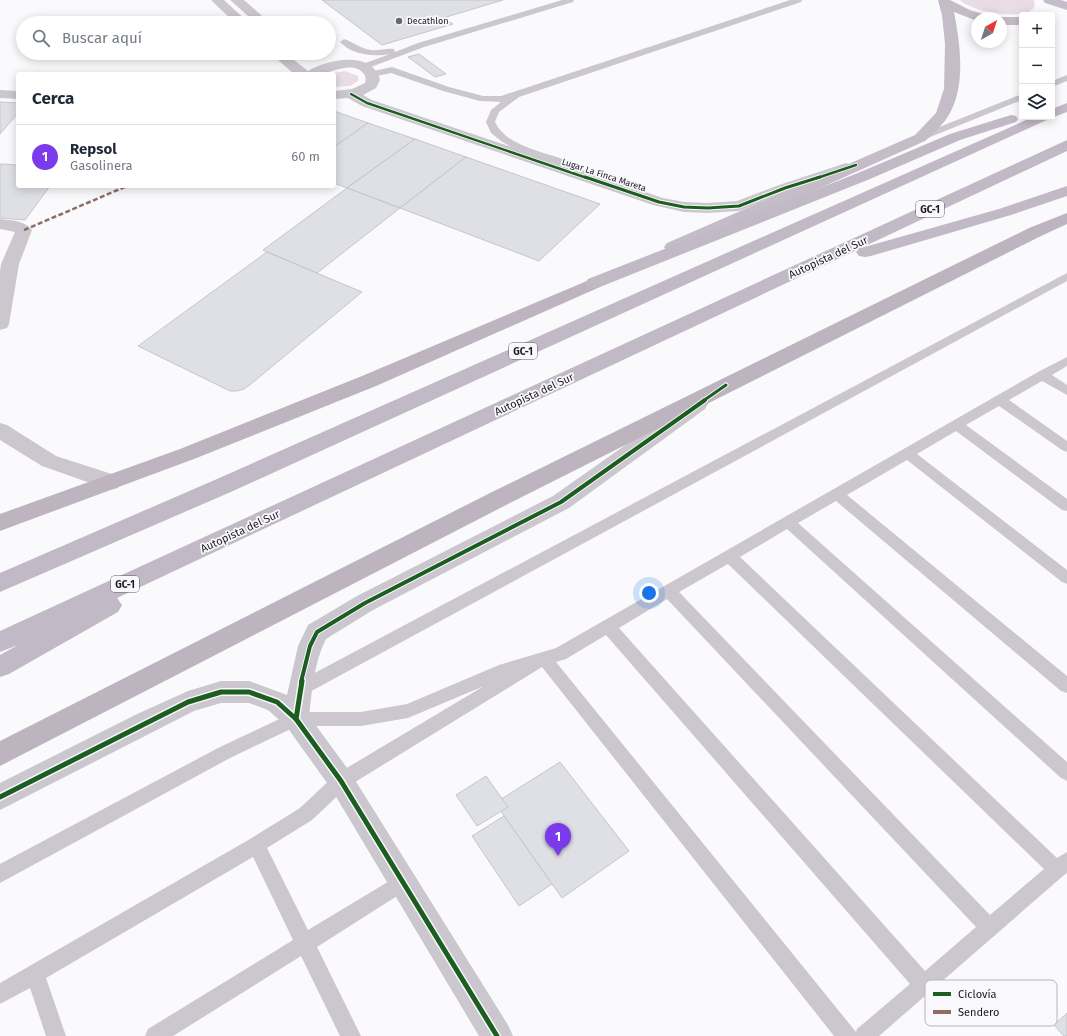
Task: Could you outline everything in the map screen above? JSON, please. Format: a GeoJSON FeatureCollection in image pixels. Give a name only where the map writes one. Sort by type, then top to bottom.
{"type":"FeatureCollection","features":[{"type":"Feature","properties":{"kind":"highway"},"geometry":{"type":"LineString","coordinates":[[1055,104],[1067,100]]}},
{"type":"Feature","properties":{"kind":"highway"},"geometry":{"type":"LineString","coordinates":[[1055,113],[1067,107]]}},
{"type":"Feature","properties":{"kind":"highway"},"geometry":{"type":"LineString","coordinates":[[594,283],[864,176],[955,137],[1019,116]]}},
{"type":"Feature","properties":{"kind":"highway","name":"GC-1"},"geometry":{"type":"LineString","coordinates":[[0,583],[225,485],[1038,120]]}},
{"type":"Feature","properties":{"kind":"highway","name":"Autopista del Sur"},"geometry":{"type":"LineString","coordinates":[[0,642],[793,274],[1067,145]]}},
{"type":"Feature","properties":{"kind":"highway"},"geometry":{"type":"LineString","coordinates":[[793,274],[1005,212],[1067,191]]}},
{"type":"Feature","properties":{"kind":"highway"},"geometry":{"type":"LineString","coordinates":[[0,667],[250,526]]}},
{"type":"Feature","properties":{"kind":"main road"},"geometry":{"type":"LineString","coordinates":[[0,754],[726,384],[1035,232],[1067,218]]}},
{"type":"Feature","properties":{"kind":"main road"},"geometry":{"type":"LineString","coordinates":[[0,523],[187,454],[369,381],[594,283]]}},
{"type":"Feature","properties":{"kind":"street"},"geometry":{"type":"LineString","coordinates":[[217,0],[235,16]]}},
{"type":"Feature","properties":{"kind":"street"},"geometry":{"type":"LineString","coordinates":[[236,0],[255,16]]}},
{"type":"Feature","properties":{"kind":"street"},"geometry":{"type":"LineString","coordinates":[[1049,0],[1066,14]]}},
{"type":"Feature","properties":{"kind":"street"},"geometry":{"type":"LineString","coordinates":[[945,1],[971,15]]}},
{"type":"Feature","properties":{"kind":"street"},"geometry":{"type":"LineString","coordinates":[[594,283],[856,165],[920,138],[943,113],[951,92],[951,30],[945,1]]}},
{"type":"Feature","properties":{"kind":"street"},"geometry":{"type":"LineString","coordinates":[[1007,21],[1019,21]]}},
{"type":"Feature","properties":{"kind":"street"},"geometry":{"type":"LineString","coordinates":[[285,60],[300,72]]}},
{"type":"Feature","properties":{"kind":"street"},"geometry":{"type":"LineString","coordinates":[[311,60],[326,67],[362,69],[373,78],[372,83],[367,88],[351,94],[336,95]]}},
{"type":"Feature","properties":{"kind":"street"},"geometry":{"type":"LineString","coordinates":[[316,72],[326,67]]}},
{"type":"Feature","properties":{"kind":"street"},"geometry":{"type":"LineString","coordinates":[[0,94],[16,95]]}},
{"type":"Feature","properties":{"kind":"street","name":"Lugar La Finca Mareta"},"geometry":{"type":"LineString","coordinates":[[351,94],[367,103],[588,178],[659,202],[684,207],[708,208],[739,206],[785,188],[856,165]]}},
{"type":"Feature","properties":{"kind":"street"},"geometry":{"type":"LineString","coordinates":[[0,224],[12,225],[24,230],[10,264],[0,324]]}},
{"type":"Feature","properties":{"kind":"street"},"geometry":{"type":"LineString","coordinates":[[296,719],[300,688],[310,646],[317,632],[365,603],[561,502],[726,384]]}},
{"type":"Feature","properties":{"kind":"street"},"geometry":{"type":"LineString","coordinates":[[0,430],[50,461],[110,482]]}},
{"type":"Feature","properties":{"kind":"street"},"geometry":{"type":"LineString","coordinates":[[0,798],[144,723],[188,702],[222,692],[249,692],[277,702],[296,719],[341,781],[497,1036]]}},
{"type":"Feature","properties":{"kind":"lane"},"geometry":{"type":"LineString","coordinates":[[362,69],[421,46],[570,0]]}},
{"type":"Feature","properties":{"kind":"lane"},"geometry":{"type":"LineString","coordinates":[[421,46],[410,46],[378,54],[372,54],[344,42],[352,57],[362,69],[392,70],[446,89],[483,99],[501,99],[516,96],[798,0]]}},
{"type":"Feature","properties":{"kind":"lane"},"geometry":{"type":"LineString","coordinates":[[393,56],[424,80]]}},
{"type":"Feature","properties":{"kind":"lane"},"geometry":{"type":"LineString","coordinates":[[1055,83],[1067,78]]}},
{"type":"Feature","properties":{"kind":"lane"},"geometry":{"type":"LineString","coordinates":[[516,96],[494,112],[491,121],[492,128],[497,136],[517,146],[570,165],[588,178]]}},
{"type":"Feature","properties":{"kind":"lane"},"geometry":{"type":"LineString","coordinates":[[920,138],[1019,98]]}},
{"type":"Feature","properties":{"kind":"lane"},"geometry":{"type":"LineString","coordinates":[[277,702],[300,688],[1067,276]]}},
{"type":"Feature","properties":{"kind":"lane"},"geometry":{"type":"LineString","coordinates":[[0,874],[224,753],[296,719],[361,719],[408,711],[505,670],[560,654],[1067,360]]}},
{"type":"Feature","properties":{"kind":"lane"},"geometry":{"type":"LineString","coordinates":[[1042,375],[1067,391]]}},
{"type":"Feature","properties":{"kind":"lane"},"geometry":{"type":"LineString","coordinates":[[999,400],[1067,447]]}},
{"type":"Feature","properties":{"kind":"lane"},"geometry":{"type":"LineString","coordinates":[[956,425],[1067,506]]}},
{"type":"Feature","properties":{"kind":"lane"},"geometry":{"type":"LineString","coordinates":[[907,453],[1067,578]]}},
{"type":"Feature","properties":{"kind":"lane"},"geometry":{"type":"LineString","coordinates":[[837,494],[1067,686]]}},
{"type":"Feature","properties":{"kind":"lane"},"geometry":{"type":"LineString","coordinates":[[788,522],[1067,773]]}},
{"type":"Feature","properties":{"kind":"lane"},"geometry":{"type":"LineString","coordinates":[[729,556],[1062,866],[929,980]]}},
{"type":"Feature","properties":{"kind":"lane"},"geometry":{"type":"LineString","coordinates":[[669,591],[990,928]]}},
{"type":"Feature","properties":{"kind":"lane"},"geometry":{"type":"LineString","coordinates":[[608,626],[924,984],[864,1036]]}},
{"type":"Feature","properties":{"kind":"lane"},"geometry":{"type":"LineString","coordinates":[[0,994],[256,845],[306,814],[341,781],[544,658]]}},
{"type":"Feature","properties":{"kind":"lane"},"geometry":{"type":"LineString","coordinates":[[544,658],[847,1036]]}},
{"type":"Feature","properties":{"kind":"lane"},"geometry":{"type":"LineString","coordinates":[[256,845],[351,1036]]}},
{"type":"Feature","properties":{"kind":"lane"},"geometry":{"type":"LineString","coordinates":[[155,1036],[402,882]]}},
{"type":"Feature","properties":{"kind":"lane"},"geometry":{"type":"LineString","coordinates":[[35,975],[56,1036]]}},
{"type":"Feature","properties":{"kind":"shaded area"},"geometry":{"type":"Polygon","coordinates":[[[960,0],[1034,0],[1034,7],[1028,12],[1019,12],[1018,14],[992,12],[968,5],[960,0]]]}},
{"type":"Feature","properties":{"kind":"shaded area"},"geometry":{"type":"Polygon","coordinates":[[[345,71],[358,76],[358,81],[350,86],[336,87],[336,73],[345,71]]]}},
{"type":"Feature","properties":{"kind":"building","name":"Decathlon"},"geometry":{"type":"Polygon","coordinates":[[[322,0],[503,0],[443,18],[453,24],[382,45],[322,0]]]}},
{"type":"Feature","properties":{"kind":"building"},"geometry":{"type":"Polygon","coordinates":[[[419,54],[446,74],[435,77],[408,57],[419,54]]]}},
{"type":"Feature","properties":{"kind":"building"},"geometry":{"type":"Polygon","coordinates":[[[0,102],[16,103],[16,115],[0,134],[0,102]]]}},
{"type":"Feature","properties":{"kind":"building"},"geometry":{"type":"Polygon","coordinates":[[[336,112],[368,123],[336,146],[336,112]]]}},
{"type":"Feature","properties":{"kind":"building"},"geometry":{"type":"Polygon","coordinates":[[[368,123],[415,139],[347,188],[336,184],[336,146],[368,123]]]}},
{"type":"Feature","properties":{"kind":"building"},"geometry":{"type":"Polygon","coordinates":[[[415,139],[466,157],[400,208],[347,188],[415,139]]]}},
{"type":"Feature","properties":{"kind":"building"},"geometry":{"type":"Polygon","coordinates":[[[466,157],[600,204],[539,261],[400,208],[466,157]]]}},
{"type":"Feature","properties":{"kind":"building"},"geometry":{"type":"Polygon","coordinates":[[[0,164],[16,165],[16,188],[49,188],[25,220],[0,218],[0,164]]]}},
{"type":"Feature","properties":{"kind":"building"},"geometry":{"type":"Polygon","coordinates":[[[347,188],[400,208],[317,273],[263,250],[347,188]]]}},
{"type":"Feature","properties":{"kind":"building"},"geometry":{"type":"Polygon","coordinates":[[[267,252],[362,292],[251,384],[244,389],[237,391],[230,391],[138,346],[267,252]]]}},
{"type":"Feature","properties":{"kind":"building"},"geometry":{"type":"Polygon","coordinates":[[[560,762],[629,851],[562,898],[495,803],[560,762]]]}},
{"type":"Feature","properties":{"kind":"building"},"geometry":{"type":"Polygon","coordinates":[[[486,776],[508,807],[477,826],[456,795],[486,776]]]}},
{"type":"Feature","properties":{"kind":"building"},"geometry":{"type":"Polygon","coordinates":[[[504,816],[552,884],[519,906],[472,836],[504,816]]]}},
{"type":"Feature","properties":{"kind":"building"},"geometry":{"type":"Polygon","coordinates":[[[1067,1013],[1067,1036],[1064,1036],[1055,1026],[1057,1026],[1057,1022],[1067,1013]]]}},
{"type":"Feature","properties":{"kind":"marked path"},"geometry":{"type":"LineString","coordinates":[[24,230],[122,188]]}},
{"type":"Feature","properties":{"kind":"cycle path"},"geometry":{"type":"LineString","coordinates":[[351,94],[367,103],[659,202],[684,207],[708,208],[739,206],[785,188],[856,165]]}},
{"type":"Feature","properties":{"kind":"cycle path"},"geometry":{"type":"LineString","coordinates":[[296,719],[300,688],[310,646],[317,632],[365,603],[561,502],[726,385]]}},
{"type":"Feature","properties":{"kind":"cycle path"},"geometry":{"type":"LineString","coordinates":[[0,797],[188,702],[221,692],[249,692],[277,702],[296,719],[341,781],[497,1036]]}},
{"type":"Feature","properties":{"kind":"place","name":"Decathlon"},"geometry":{"type":"Point","coordinates":[399,21]}},
{"type":"Feature","properties":{"kind":"place","name":"Repsol"},"geometry":{"type":"Point","coordinates":[558,856]}}]}
